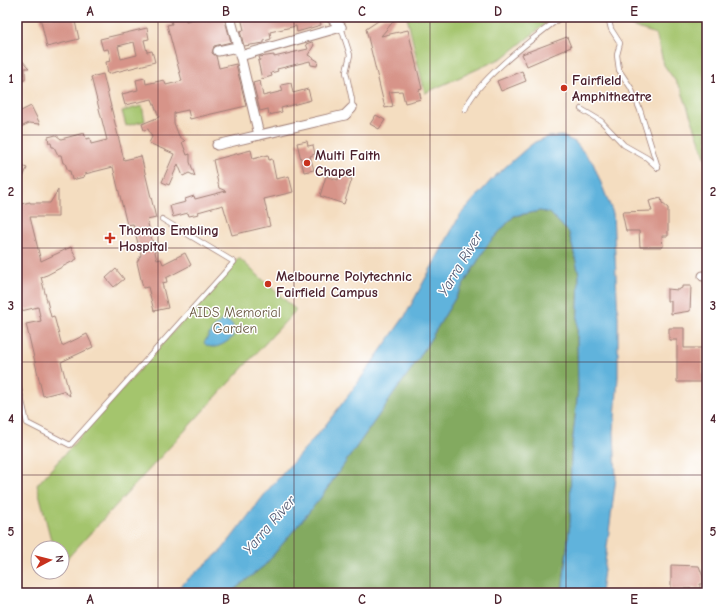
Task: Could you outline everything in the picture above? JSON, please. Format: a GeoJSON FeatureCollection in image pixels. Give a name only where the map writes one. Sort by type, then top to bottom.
{"type":"FeatureCollection","features":[{"type":"Feature","properties":{"kind":"street"},"geometry":{"type":"LineString","coordinates":[[230,17],[259,135]]}},
{"type":"Feature","properties":{"kind":"street"},"geometry":{"type":"LineString","coordinates":[[330,17],[341,27]]}},
{"type":"Feature","properties":{"kind":"street"},"geometry":{"type":"LineString","coordinates":[[339,17],[341,27]]}},
{"type":"Feature","properties":{"kind":"street"},"geometry":{"type":"LineString","coordinates":[[218,51],[232,48],[239,53],[341,27]]}},
{"type":"Feature","properties":{"kind":"street"},"geometry":{"type":"LineString","coordinates":[[217,145],[346,115],[352,108]]}},
{"type":"Feature","properties":{"kind":"lane"},"geometry":{"type":"LineString","coordinates":[[466,110],[474,96],[508,59],[560,17]]}},
{"type":"Feature","properties":{"kind":"lane"},"geometry":{"type":"LineString","coordinates":[[581,109],[601,121],[624,145],[647,158],[658,168],[640,110],[631,88],[619,70],[617,55],[620,43],[611,29],[608,17]]}},
{"type":"Feature","properties":{"kind":"lane"},"geometry":{"type":"LineString","coordinates":[[341,27],[350,55],[346,72],[352,100],[352,108]]}},
{"type":"Feature","properties":{"kind":"lane"},"geometry":{"type":"LineString","coordinates":[[17,380],[27,423],[70,445],[234,262],[162,219]]}},
{"type":"Feature","properties":{"kind":"green space"},"geometry":{"type":"Polygon","coordinates":[[[407,17],[554,17],[504,57],[425,93],[407,17]]]}},
{"type":"Feature","properties":{"kind":"green space"},"geometry":{"type":"Polygon","coordinates":[[[623,17],[707,17],[707,162],[681,89],[664,65],[656,34],[631,26],[623,17]]]}},
{"type":"Feature","properties":{"kind":"green space"},"geometry":{"type":"Polygon","coordinates":[[[142,106],[145,121],[126,126],[122,111],[142,106]]]}},
{"type":"Feature","properties":{"kind":"green space"},"geometry":{"type":"Polygon","coordinates":[[[540,211],[550,213],[569,233],[579,274],[577,341],[578,390],[571,455],[570,522],[562,593],[230,593],[265,565],[319,500],[419,358],[488,244],[514,216],[540,211]]]}},
{"type":"Feature","properties":{"kind":"green space","name":"AIDS Memorial Garden"},"geometry":{"type":"Polygon","coordinates":[[[239,258],[296,310],[70,555],[70,540],[51,540],[37,485],[239,258]]]}},
{"type":"Feature","properties":{"kind":"water","name":"Yarra River"},"geometry":{"type":"Polygon","coordinates":[[[562,136],[575,142],[593,163],[613,213],[618,317],[618,377],[614,432],[616,478],[601,593],[562,593],[570,522],[571,455],[578,390],[577,341],[579,274],[569,233],[550,213],[540,211],[514,216],[488,244],[419,358],[319,500],[265,565],[230,593],[172,593],[222,550],[268,490],[324,427],[354,388],[405,316],[460,215],[494,177],[527,148],[535,142],[548,137],[562,136]]]}},
{"type":"Feature","properties":{"kind":"water"},"geometry":{"type":"Polygon","coordinates":[[[222,320],[233,325],[234,331],[232,338],[226,343],[215,347],[207,346],[204,343],[212,330],[222,320]]]}},
{"type":"Feature","properties":{"kind":"building"},"geometry":{"type":"Polygon","coordinates":[[[40,17],[74,17],[79,39],[47,47],[40,17]]]}},
{"type":"Feature","properties":{"kind":"building"},"geometry":{"type":"Polygon","coordinates":[[[170,17],[185,17],[186,21],[201,17],[224,17],[231,42],[214,46],[212,53],[216,56],[219,68],[236,64],[246,106],[190,119],[188,110],[174,113],[174,123],[179,136],[185,141],[182,142],[187,155],[190,154],[190,162],[195,176],[189,173],[183,176],[178,164],[169,185],[162,182],[174,154],[149,143],[152,137],[148,129],[144,130],[142,124],[159,117],[152,99],[125,105],[122,94],[138,90],[136,80],[145,78],[146,84],[164,80],[166,85],[182,81],[167,25],[172,24],[170,17]]]}},
{"type":"Feature","properties":{"kind":"building"},"geometry":{"type":"Polygon","coordinates":[[[241,17],[319,17],[321,25],[297,32],[296,26],[270,32],[271,39],[264,41],[264,43],[244,46],[240,31],[244,30],[241,17]]]}},
{"type":"Feature","properties":{"kind":"building"},"geometry":{"type":"Polygon","coordinates":[[[384,17],[397,17],[381,36],[408,30],[422,89],[419,90],[421,99],[405,103],[402,91],[389,92],[393,106],[385,108],[366,29],[384,17]]]}},
{"type":"Feature","properties":{"kind":"building"},"geometry":{"type":"Polygon","coordinates":[[[147,28],[149,39],[144,40],[147,52],[152,51],[155,62],[108,74],[106,62],[111,61],[108,49],[103,50],[100,39],[147,28]],[[134,42],[118,46],[121,59],[137,55],[134,42]]]}},
{"type":"Feature","properties":{"kind":"building"},"geometry":{"type":"Polygon","coordinates":[[[567,37],[571,47],[527,66],[522,54],[567,37]]]}},
{"type":"Feature","properties":{"kind":"building"},"geometry":{"type":"Polygon","coordinates":[[[312,42],[314,45],[308,55],[318,61],[317,66],[311,65],[310,61],[277,69],[278,71],[271,73],[272,76],[262,79],[258,61],[260,60],[259,57],[274,55],[274,57],[308,49],[306,44],[312,42]]]}},
{"type":"Feature","properties":{"kind":"building"},"geometry":{"type":"Polygon","coordinates":[[[17,55],[29,68],[25,68],[25,80],[17,81],[17,55]]]}},
{"type":"Feature","properties":{"kind":"building"},"geometry":{"type":"Polygon","coordinates":[[[522,71],[526,81],[501,91],[497,81],[522,71]]]}},
{"type":"Feature","properties":{"kind":"building"},"geometry":{"type":"Polygon","coordinates":[[[103,74],[124,160],[141,156],[156,218],[147,220],[157,260],[161,259],[163,264],[185,253],[191,265],[166,278],[167,282],[162,283],[168,308],[154,311],[148,287],[143,288],[137,262],[141,255],[133,224],[127,225],[113,167],[85,174],[84,177],[72,180],[70,171],[68,171],[65,163],[63,163],[61,155],[58,155],[51,143],[49,143],[48,137],[56,135],[61,139],[84,133],[86,139],[90,138],[91,144],[107,140],[91,77],[103,74]]]}},
{"type":"Feature","properties":{"kind":"building"},"geometry":{"type":"Polygon","coordinates":[[[260,81],[263,96],[283,91],[281,85],[291,83],[293,93],[308,89],[311,100],[281,108],[282,112],[269,115],[268,109],[260,111],[253,83],[260,81]]]}},
{"type":"Feature","properties":{"kind":"building"},"geometry":{"type":"Polygon","coordinates":[[[31,106],[40,124],[29,123],[17,129],[17,113],[31,106]]]}},
{"type":"Feature","properties":{"kind":"building"},"geometry":{"type":"Polygon","coordinates":[[[376,115],[385,120],[379,129],[370,124],[376,115]]]}},
{"type":"Feature","properties":{"kind":"building","name":"Multi Faith Chapel"},"geometry":{"type":"Polygon","coordinates":[[[307,141],[308,146],[313,145],[315,154],[310,156],[314,170],[304,172],[297,143],[307,141]]]}},
{"type":"Feature","properties":{"kind":"building"},"geometry":{"type":"Polygon","coordinates":[[[251,150],[253,159],[268,155],[269,160],[272,159],[276,179],[289,176],[293,192],[264,199],[270,226],[232,235],[223,205],[198,212],[199,214],[189,216],[188,213],[173,217],[170,206],[186,202],[185,199],[194,196],[195,199],[226,191],[219,188],[213,160],[251,150]]]}},
{"type":"Feature","properties":{"kind":"building"},"geometry":{"type":"Polygon","coordinates":[[[17,164],[27,168],[17,192],[17,164]]]}},
{"type":"Feature","properties":{"kind":"building"},"geometry":{"type":"Polygon","coordinates":[[[339,175],[352,179],[344,204],[320,196],[326,176],[338,180],[339,175]]]}},
{"type":"Feature","properties":{"kind":"building"},"geometry":{"type":"Polygon","coordinates":[[[58,190],[58,217],[30,217],[41,261],[71,247],[77,259],[41,277],[51,317],[54,316],[62,346],[87,334],[93,347],[61,362],[70,396],[63,391],[43,396],[26,324],[41,321],[38,307],[21,311],[17,295],[17,205],[30,202],[50,203],[58,190]]]}},
{"type":"Feature","properties":{"kind":"building"},"geometry":{"type":"Polygon","coordinates":[[[661,198],[662,203],[668,208],[668,236],[662,236],[663,247],[640,247],[639,231],[626,231],[622,212],[652,211],[649,201],[661,198]]]}},
{"type":"Feature","properties":{"kind":"building"},"geometry":{"type":"Polygon","coordinates":[[[116,269],[124,279],[114,287],[106,278],[116,269]]]}},
{"type":"Feature","properties":{"kind":"building"},"geometry":{"type":"Polygon","coordinates":[[[682,286],[691,286],[690,311],[671,314],[671,301],[667,301],[667,289],[678,290],[682,288],[682,286]]]}},
{"type":"Feature","properties":{"kind":"building"},"geometry":{"type":"Polygon","coordinates":[[[669,328],[684,328],[684,348],[703,348],[703,382],[677,382],[677,340],[669,340],[669,328]]]}},
{"type":"Feature","properties":{"kind":"building"},"geometry":{"type":"Polygon","coordinates":[[[671,565],[699,566],[703,577],[703,584],[700,584],[700,588],[671,590],[671,565]]]}},
{"type":"Feature","properties":{"kind":"place","name":"Fairfield Amphitheatre"},"geometry":{"type":"Point","coordinates":[564,88]}},
{"type":"Feature","properties":{"kind":"place","name":"Multi Faith Chapel"},"geometry":{"type":"Point","coordinates":[307,163]}},
{"type":"Feature","properties":{"kind":"place","name":"Thomas Embling Hospital"},"geometry":{"type":"Point","coordinates":[110,238]}},
{"type":"Feature","properties":{"kind":"place","name":"Melbourne Polytechnic Fairfield Campus"},"geometry":{"type":"Point","coordinates":[268,284]}}]}
